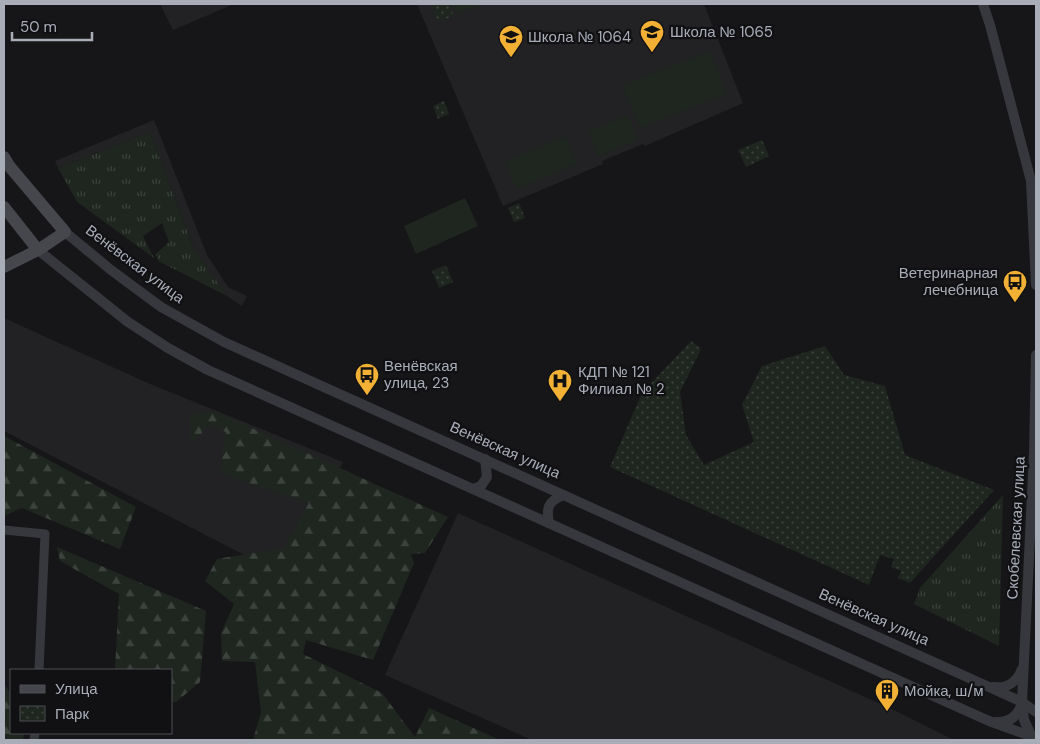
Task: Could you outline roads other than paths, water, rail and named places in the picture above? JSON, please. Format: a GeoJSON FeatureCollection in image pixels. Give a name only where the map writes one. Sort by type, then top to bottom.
{"type":"FeatureCollection","features":[{"type":"Feature","properties":{"kind":"main road","name":"Венёвская улица"},"geometry":{"type":"LineString","coordinates":[[4,157],[10,167],[65,232]]}},
{"type":"Feature","properties":{"kind":"main road"},"geometry":{"type":"LineString","coordinates":[[4,207],[38,250]]}},
{"type":"Feature","properties":{"kind":"main road"},"geometry":{"type":"LineString","coordinates":[[4,267],[38,250],[65,232]]}},
{"type":"Feature","properties":{"kind":"street"},"geometry":{"type":"LineString","coordinates":[[982,4],[990,25],[1034,182],[1036,285]]}},
{"type":"Feature","properties":{"kind":"street","name":"Венёвская улица"},"geometry":{"type":"LineString","coordinates":[[65,232],[161,308],[224,342],[990,687],[1022,702],[1036,712]]}},
{"type":"Feature","properties":{"kind":"street"},"geometry":{"type":"LineString","coordinates":[[38,250],[128,322],[168,348],[208,370],[989,721],[1034,738]]}},
{"type":"Feature","properties":{"kind":"street","name":"Скобелевская улица"},"geometry":{"type":"LineString","coordinates":[[1034,738],[1024,720],[1022,702],[1036,430],[1036,355]]}},
{"type":"Feature","properties":{"kind":"street"},"geometry":{"type":"LineString","coordinates":[[473,489],[482,486],[488,477],[485,459]]}},
{"type":"Feature","properties":{"kind":"street"},"geometry":{"type":"LineString","coordinates":[[549,523],[548,508],[550,503],[564,494]]}},
{"type":"Feature","properties":{"kind":"street"},"geometry":{"type":"LineString","coordinates":[[1031,526],[1036,513]]}},
{"type":"Feature","properties":{"kind":"street"},"geometry":{"type":"LineString","coordinates":[[4,530],[45,534],[39,669]]}},
{"type":"Feature","properties":{"kind":"street"},"geometry":{"type":"LineString","coordinates":[[990,687],[1000,688],[1013,683],[1025,663]]}},
{"type":"Feature","properties":{"kind":"street"},"geometry":{"type":"LineString","coordinates":[[989,721],[1006,722],[1013,719],[1018,714],[1022,702]]}},
{"type":"Feature","properties":{"kind":"place","name":"Школа № 1065"},"geometry":{"type":"Point","coordinates":[652,53]}},
{"type":"Feature","properties":{"kind":"place","name":"Школа № 1064"},"geometry":{"type":"Point","coordinates":[511,58]}},
{"type":"Feature","properties":{"kind":"place","name":"Ветеринарная лечебница"},"geometry":{"type":"Point","coordinates":[1015,303]}},
{"type":"Feature","properties":{"kind":"place","name":"Венёвская улица, 23"},"geometry":{"type":"Point","coordinates":[367,396]}},
{"type":"Feature","properties":{"kind":"place","name":"КДП № 121 Филиал № 2"},"geometry":{"type":"Point","coordinates":[560,402]}},
{"type":"Feature","properties":{"kind":"place","name":"Мойка, ш/м"},"geometry":{"type":"Point","coordinates":[887,712]}}]}
